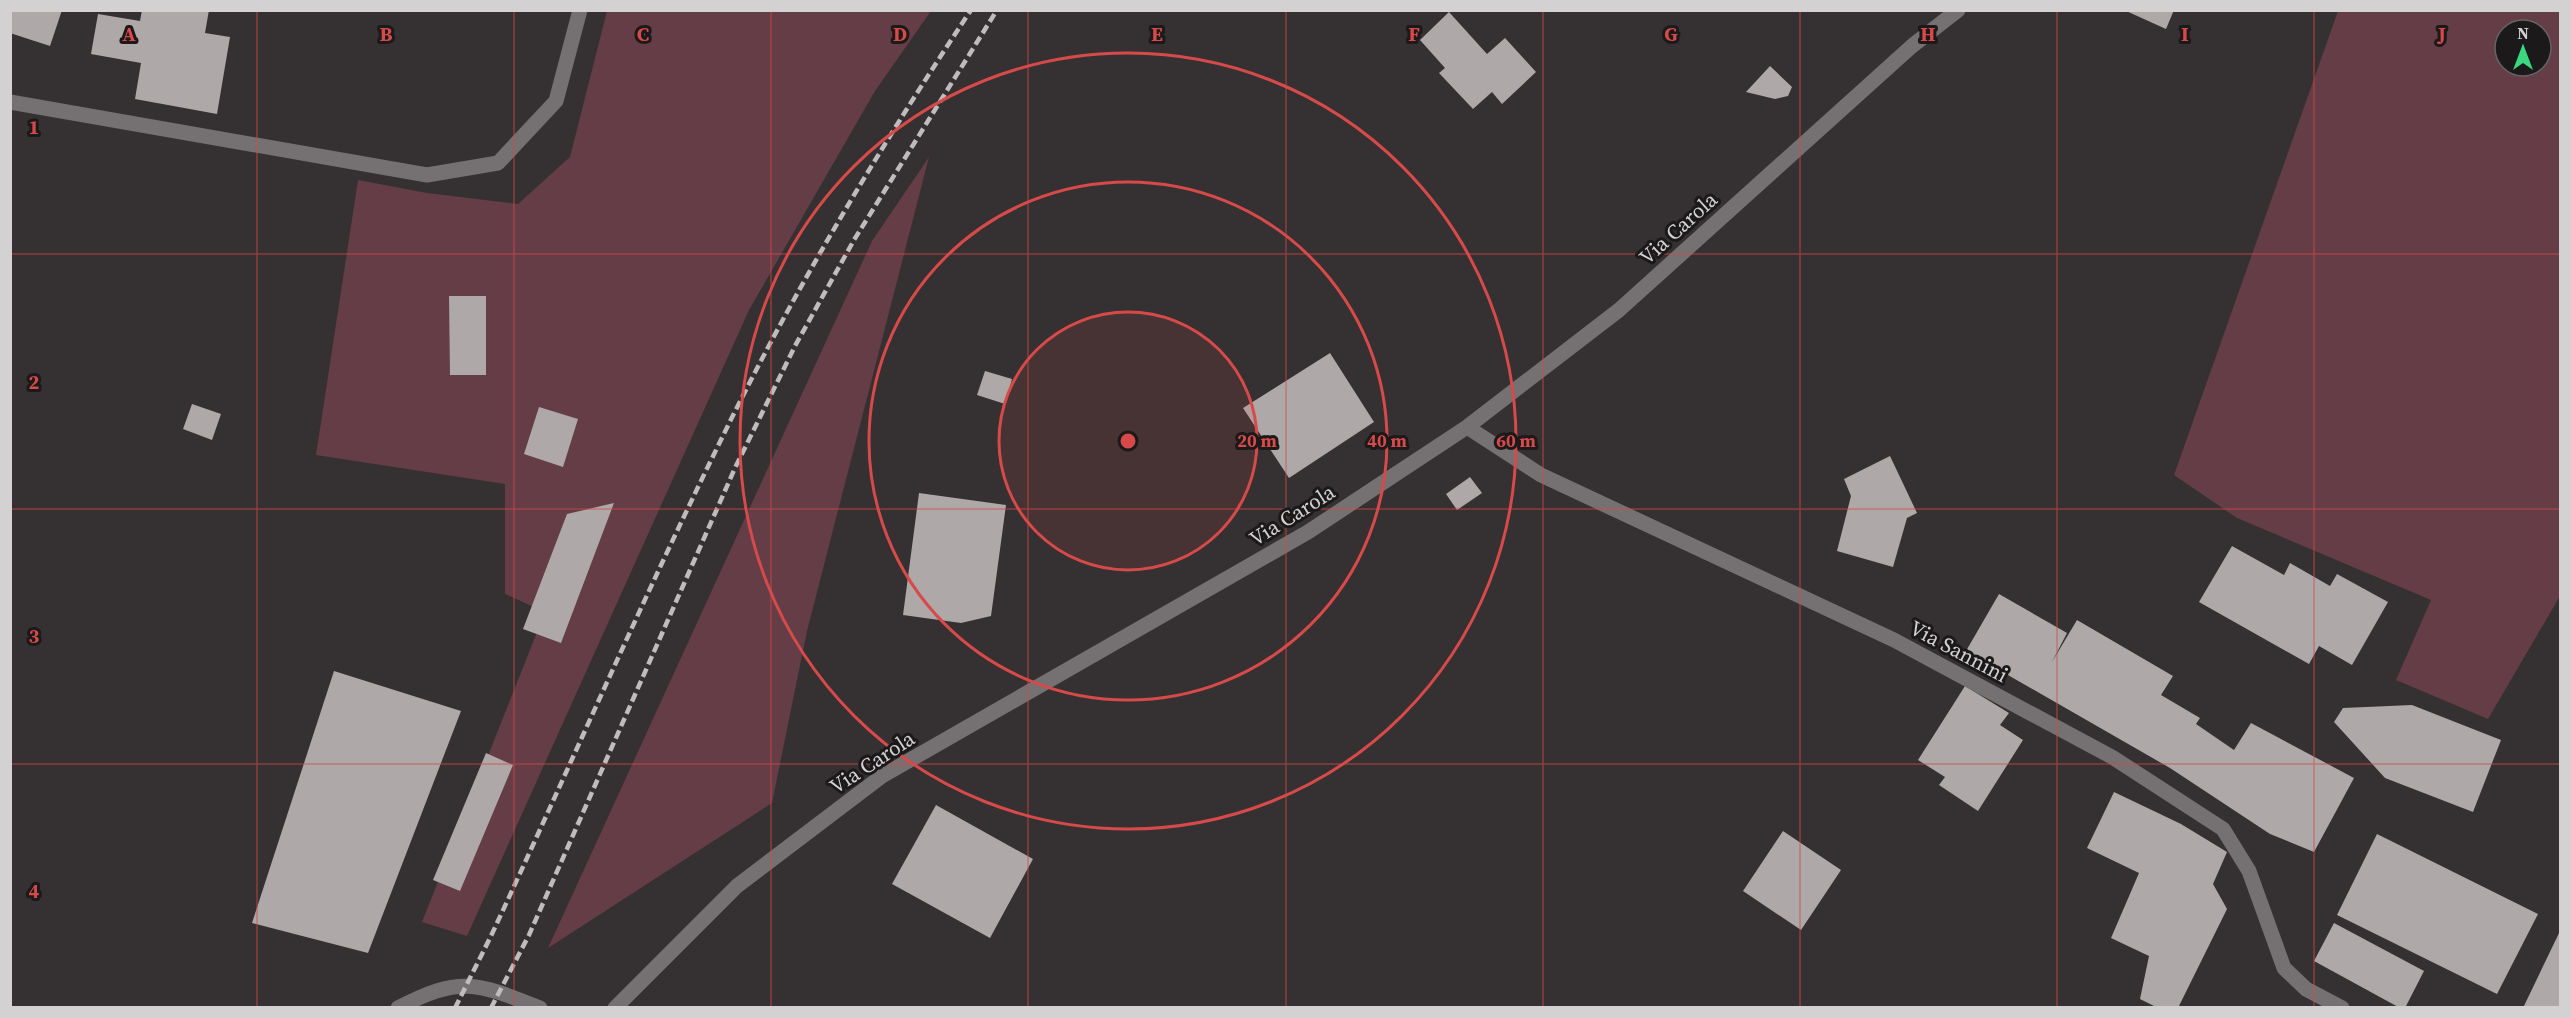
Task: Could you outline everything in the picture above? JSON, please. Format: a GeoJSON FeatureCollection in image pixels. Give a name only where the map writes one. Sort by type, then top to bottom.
{"type":"FeatureCollection","features":[{"type":"Feature","properties":{"kind":"street"},"geometry":{"type":"LineString","coordinates":[[10,102],[427,175],[498,163],[556,101],[579,10]]}},
{"type":"Feature","properties":{"kind":"street","name":"Via Carola"},"geometry":{"type":"LineString","coordinates":[[615,1008],[737,886],[882,776],[1308,532],[1467,427],[1619,310],[1912,46],[1958,10]]}},
{"type":"Feature","properties":{"kind":"street","name":"Via Sannini"},"geometry":{"type":"LineString","coordinates":[[1467,427],[1541,475],[1894,640],[2112,757],[2223,829],[2249,871],[2284,968],[2306,989],[2342,1008]]}},
{"type":"Feature","properties":{"kind":"street"},"geometry":{"type":"LineString","coordinates":[[398,1008],[446,986],[487,986],[540,1008]]}},
{"type":"Feature","properties":{"kind":"shaded area"},"geometry":{"type":"Polygon","coordinates":[[[607,11],[931,11],[875,91],[749,310],[467,936],[422,922],[545,612],[505,594],[505,484],[316,455],[358,180],[427,193],[518,204],[570,157],[607,11]]]}},
{"type":"Feature","properties":{"kind":"shaded area"},"geometry":{"type":"Polygon","coordinates":[[[2338,11],[2560,11],[2560,596],[2488,719],[2396,680],[2431,600],[2237,518],[2174,475],[2338,11]]]}},
{"type":"Feature","properties":{"kind":"shaded area"},"geometry":{"type":"Polygon","coordinates":[[[929,157],[807,631],[772,803],[548,948],[872,241],[929,157]]]}},
{"type":"Feature","properties":{"kind":"building"},"geometry":{"type":"Polygon","coordinates":[[[10,10],[62,10],[50,46],[10,33],[10,10]]]}},
{"type":"Feature","properties":{"kind":"building"},"geometry":{"type":"Polygon","coordinates":[[[142,10],[209,10],[205,33],[230,37],[217,114],[135,99],[141,63],[91,54],[98,14],[140,21],[142,10]]]}},
{"type":"Feature","properties":{"kind":"building"},"geometry":{"type":"Polygon","coordinates":[[[2124,10],[2174,10],[2166,29],[2124,10]]]}},
{"type":"Feature","properties":{"kind":"building"},"geometry":{"type":"Polygon","coordinates":[[[1449,12],[1487,54],[1505,38],[1536,72],[1502,104],[1492,92],[1473,109],[1439,73],[1445,68],[1420,40],[1449,12]]]}},
{"type":"Feature","properties":{"kind":"building"},"geometry":{"type":"Polygon","coordinates":[[[1770,66],[1792,87],[1788,96],[1775,99],[1746,92],[1770,66]]]}},
{"type":"Feature","properties":{"kind":"building"},"geometry":{"type":"Polygon","coordinates":[[[449,296],[486,296],[486,375],[450,375],[449,296]]]}},
{"type":"Feature","properties":{"kind":"building"},"geometry":{"type":"Polygon","coordinates":[[[1330,353],[1374,422],[1289,478],[1243,408],[1330,353]]]}},
{"type":"Feature","properties":{"kind":"building"},"geometry":{"type":"Polygon","coordinates":[[[985,371],[1012,379],[1005,404],[977,395],[985,371]]]}},
{"type":"Feature","properties":{"kind":"building"},"geometry":{"type":"Polygon","coordinates":[[[192,404],[221,414],[212,440],[183,429],[192,404]]]}},
{"type":"Feature","properties":{"kind":"building"},"geometry":{"type":"Polygon","coordinates":[[[539,407],[578,419],[563,467],[524,454],[539,407]]]}},
{"type":"Feature","properties":{"kind":"building"},"geometry":{"type":"Polygon","coordinates":[[[1890,456],[1917,513],[1907,518],[1893,567],[1837,551],[1851,496],[1844,479],[1890,456]]]}},
{"type":"Feature","properties":{"kind":"building"},"geometry":{"type":"Polygon","coordinates":[[[1470,477],[1482,493],[1457,510],[1446,494],[1470,477]]]}},
{"type":"Feature","properties":{"kind":"building"},"geometry":{"type":"Polygon","coordinates":[[[919,493],[1006,505],[991,616],[961,623],[903,615],[919,493]]]}},
{"type":"Feature","properties":{"kind":"building"},"geometry":{"type":"Polygon","coordinates":[[[614,503],[561,643],[523,629],[567,514],[614,503]]]}},
{"type":"Feature","properties":{"kind":"building"},"geometry":{"type":"Polygon","coordinates":[[[2232,546],[2284,575],[2290,563],[2330,586],[2337,574],[2388,602],[2352,665],[2319,646],[2309,664],[2199,602],[2232,546]]]}},
{"type":"Feature","properties":{"kind":"building"},"geometry":{"type":"Polygon","coordinates":[[[1999,594],[2067,633],[2052,662],[2077,620],[2173,676],[2161,695],[2200,718],[2196,724],[2234,750],[2251,723],[2354,778],[2314,852],[2270,834],[2170,768],[1966,651],[1999,594]]]}},
{"type":"Feature","properties":{"kind":"building"},"geometry":{"type":"Polygon","coordinates":[[[334,671],[461,711],[368,953],[252,923],[334,671]]]}},
{"type":"Feature","properties":{"kind":"building"},"geometry":{"type":"Polygon","coordinates":[[[1965,686],[2009,713],[2000,725],[2023,740],[1978,811],[1939,785],[1945,777],[1918,760],[1965,686]]]}},
{"type":"Feature","properties":{"kind":"building"},"geometry":{"type":"Polygon","coordinates":[[[2412,705],[2501,740],[2473,812],[2385,778],[2334,722],[2343,708],[2412,705]]]}},
{"type":"Feature","properties":{"kind":"building"},"geometry":{"type":"Polygon","coordinates":[[[486,753],[513,765],[460,891],[433,880],[486,753]]]}},
{"type":"Feature","properties":{"kind":"building"},"geometry":{"type":"Polygon","coordinates":[[[2114,792],[2181,824],[2227,852],[2213,884],[2227,909],[2178,1008],[2158,1008],[2140,999],[2149,956],[2111,938],[2139,873],[2087,848],[2114,792]]]}},
{"type":"Feature","properties":{"kind":"building"},"geometry":{"type":"Polygon","coordinates":[[[936,805],[1033,859],[990,938],[892,884],[936,805]]]}},
{"type":"Feature","properties":{"kind":"building"},"geometry":{"type":"Polygon","coordinates":[[[1783,831],[1841,870],[1801,930],[1743,891],[1783,831]]]}},
{"type":"Feature","properties":{"kind":"building"},"geometry":{"type":"Polygon","coordinates":[[[2377,834],[2538,914],[2497,994],[2337,915],[2377,834]]]}},
{"type":"Feature","properties":{"kind":"building"},"geometry":{"type":"Polygon","coordinates":[[[2334,923],[2424,971],[2405,1008],[2400,1008],[2314,961],[2334,923]]]}},
{"type":"Feature","properties":{"kind":"building"},"geometry":{"type":"Polygon","coordinates":[[[2560,931],[2560,1008],[2523,1008],[2560,931]]]}},
{"type":"Feature","properties":{"kind":"railway"},"geometry":{"type":"LineString","coordinates":[[455,1008],[491,936],[660,568],[746,390],[837,224],[971,10]]}},
{"type":"Feature","properties":{"kind":"railway"},"geometry":{"type":"LineString","coordinates":[[491,1008],[529,935],[735,468],[795,346],[854,240],[997,10]]}}]}
